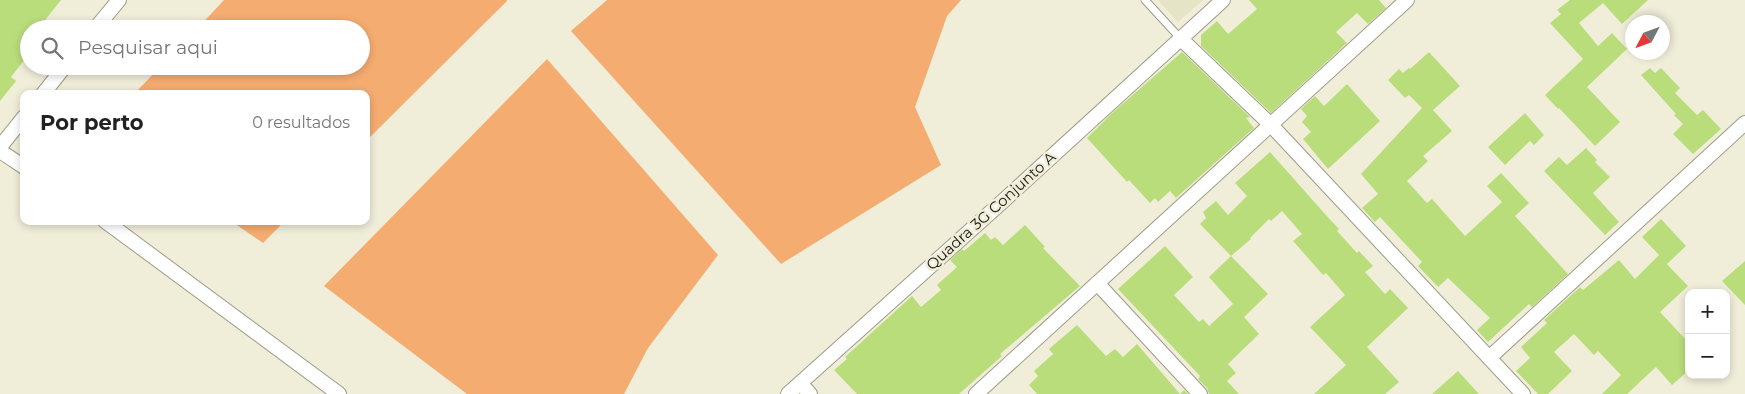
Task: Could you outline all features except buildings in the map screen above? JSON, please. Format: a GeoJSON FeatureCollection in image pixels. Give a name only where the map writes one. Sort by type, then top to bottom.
{"type":"FeatureCollection","features":[{"type":"Feature","properties":{"kind":"street"},"geometry":{"type":"LineString","coordinates":[[102,20],[119,0]]}},
{"type":"Feature","properties":{"kind":"street","name":"Quadra 3G Conjunto A"},"geometry":{"type":"LineString","coordinates":[[788,394],[1223,0]]}},
{"type":"Feature","properties":{"kind":"street"},"geometry":{"type":"LineString","coordinates":[[976,394],[1407,0]]}},
{"type":"Feature","properties":{"kind":"street"},"geometry":{"type":"LineString","coordinates":[[1180,38],[1270,124],[1523,394]]}},
{"type":"Feature","properties":{"kind":"street"},"geometry":{"type":"LineString","coordinates":[[46,90],[58,75]]}},
{"type":"Feature","properties":{"kind":"street"},"geometry":{"type":"LineString","coordinates":[[0,146],[20,122]]}},
{"type":"Feature","properties":{"kind":"street"},"geometry":{"type":"LineString","coordinates":[[1489,358],[1745,123]]}},
{"type":"Feature","properties":{"kind":"street"},"geometry":{"type":"LineString","coordinates":[[0,151],[20,164]]}},
{"type":"Feature","properties":{"kind":"street"},"geometry":{"type":"LineString","coordinates":[[110,225],[339,394]]}},
{"type":"Feature","properties":{"kind":"street"},"geometry":{"type":"LineString","coordinates":[[1097,283],[1200,394]]}},
{"type":"Feature","properties":{"kind":"street"},"geometry":{"type":"LineString","coordinates":[[800,383],[810,394]]}},
{"type":"Feature","properties":{"kind":"lane"},"geometry":{"type":"LineString","coordinates":[[1145,0],[1180,38]]}},
{"type":"Feature","properties":{"kind":"shaded area"},"geometry":{"type":"Polygon","coordinates":[[[224,0],[507,0],[370,137],[370,90],[138,90],[152,75],[370,75],[370,20],[205,20],[224,0]]]}},
{"type":"Feature","properties":{"kind":"shaded area"},"geometry":{"type":"Polygon","coordinates":[[[607,0],[961,0],[947,16],[915,107],[941,165],[781,264],[571,31],[607,0]]]}},
{"type":"Feature","properties":{"kind":"shaded area"},"geometry":{"type":"Polygon","coordinates":[[[1158,0],[1203,0],[1178,22],[1158,0]]]}},
{"type":"Feature","properties":{"kind":"shaded area"},"geometry":{"type":"Polygon","coordinates":[[[547,59],[718,255],[648,348],[624,394],[467,394],[324,286],[547,59]]]}},
{"type":"Feature","properties":{"kind":"shaded area"},"geometry":{"type":"Polygon","coordinates":[[[237,225],[281,225],[263,243],[237,225]]]}}]}
